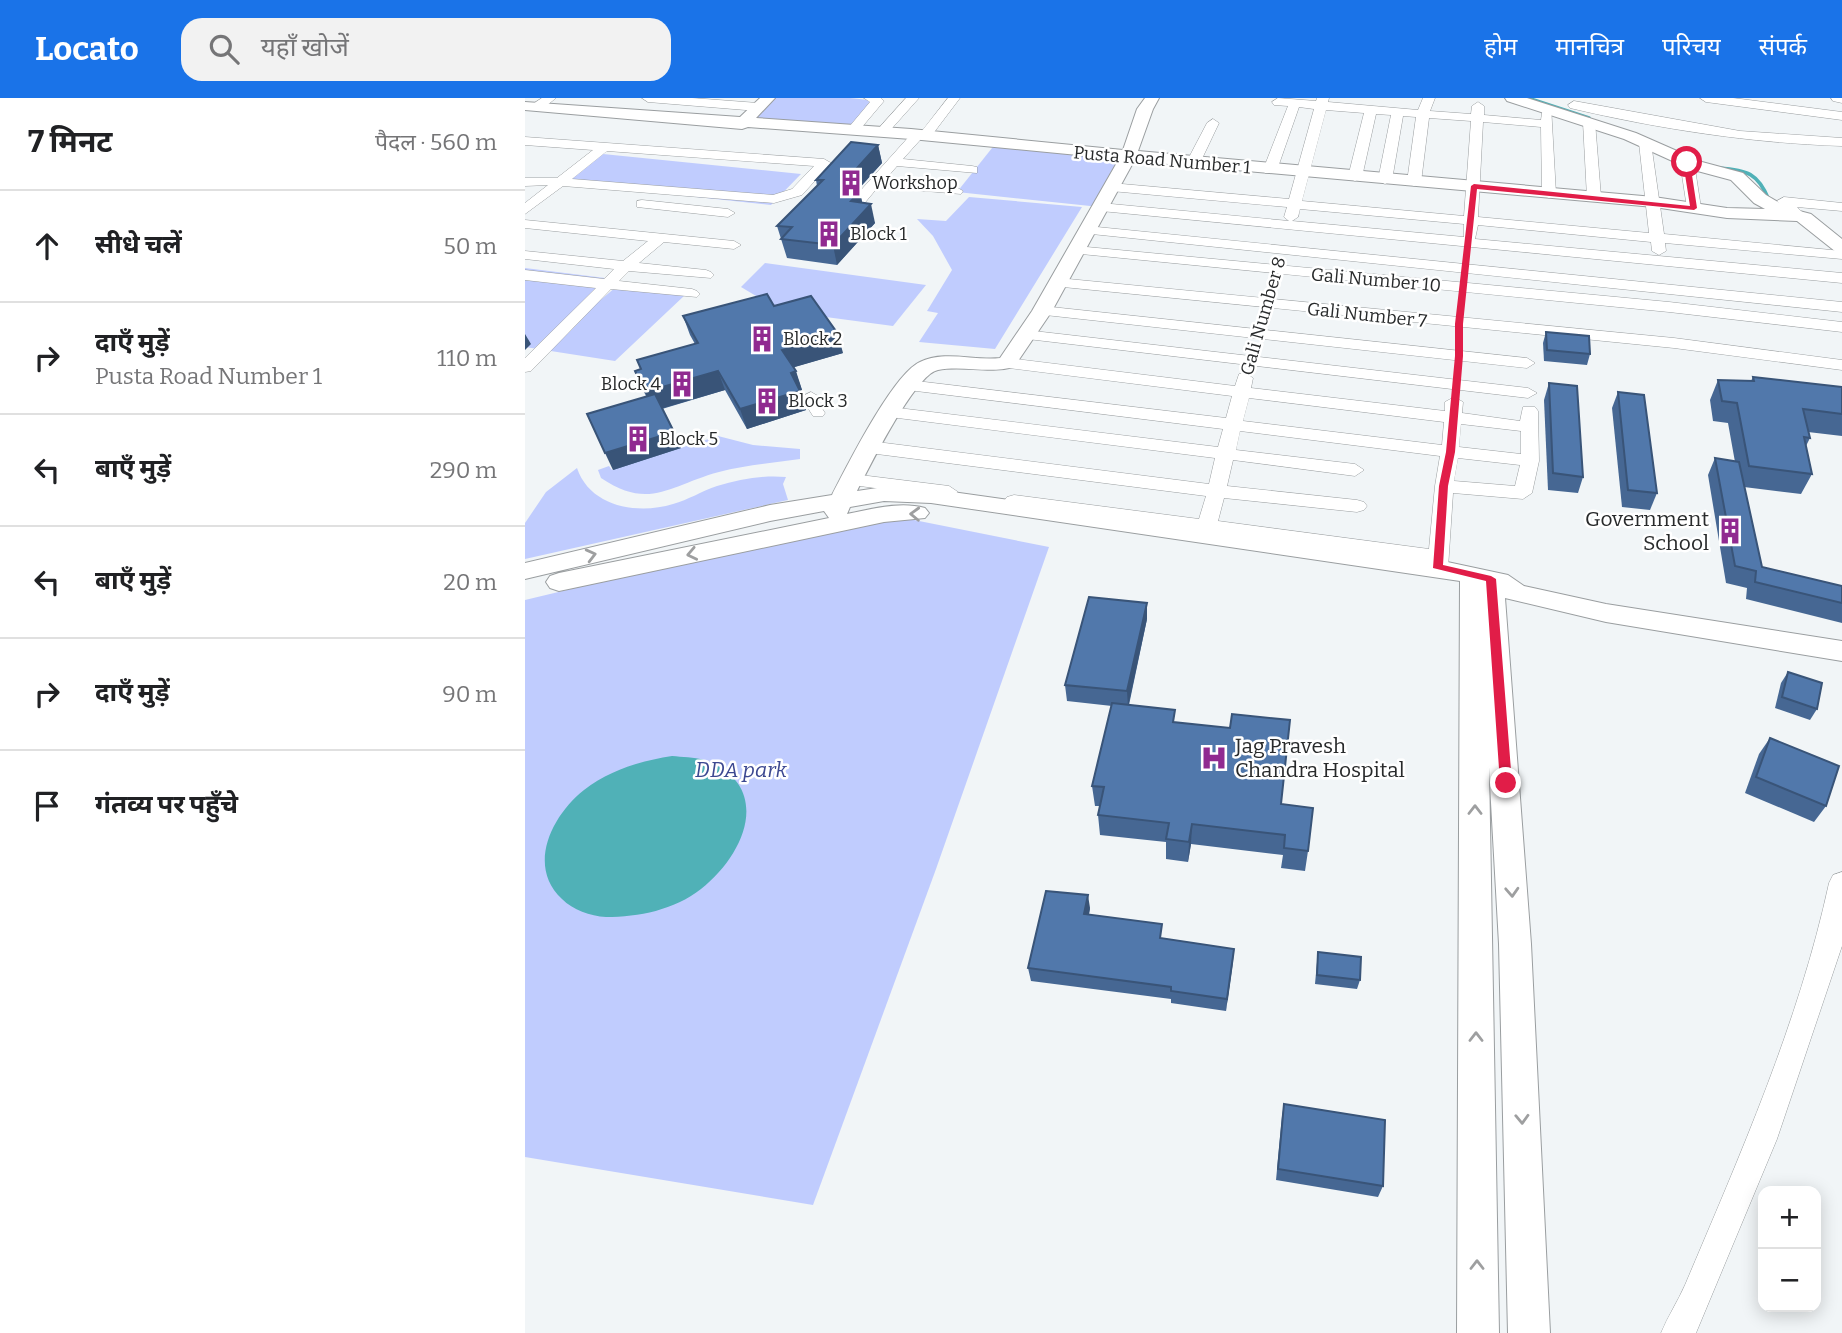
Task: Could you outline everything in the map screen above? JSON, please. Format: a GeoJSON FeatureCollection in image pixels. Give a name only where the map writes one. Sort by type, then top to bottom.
{"type":"FeatureCollection","features":[{"type":"Feature","properties":{"kind":"street"},"geometry":{"type":"LineString","coordinates":[[648,98],[763,103]]}},
{"type":"Feature","properties":{"kind":"street"},"geometry":{"type":"LineString","coordinates":[[853,130],[879,99],[870,98]]}},
{"type":"Feature","properties":{"kind":"street"},"geometry":{"type":"LineString","coordinates":[[882,132],[913,98]]}},
{"type":"Feature","properties":{"kind":"street"},"geometry":{"type":"LineString","coordinates":[[858,202],[954,98]]}},
{"type":"Feature","properties":{"kind":"street"},"geometry":{"type":"LineString","coordinates":[[1007,363],[1042,311],[1122,173],[1145,109],[1152,98]]}},
{"type":"Feature","properties":{"kind":"street"},"geometry":{"type":"LineString","coordinates":[[1414,182],[1423,114],[1429,98]]}},
{"type":"Feature","properties":{"kind":"street"},"geometry":{"type":"LineString","coordinates":[[1512,98],[1548,117]]}},
{"type":"Feature","properties":{"kind":"street"},"geometry":{"type":"LineString","coordinates":[[1706,98],[1842,116]]}},
{"type":"Feature","properties":{"kind":"street"},"geometry":{"type":"LineString","coordinates":[[1278,102],[1351,103],[1371,109],[1423,114],[1478,112],[1589,122],[1687,162],[1737,176],[1768,204],[1782,212],[1794,210]]}},
{"type":"Feature","properties":{"kind":"street","name":"Gali Number 8"},"geometry":{"type":"LineString","coordinates":[[1206,530],[1241,391],[1289,223],[1295,189],[1322,102]]}},
{"type":"Feature","properties":{"kind":"street"},"geometry":{"type":"LineString","coordinates":[[743,124],[763,103]]}},
{"type":"Feature","properties":{"kind":"street"},"geometry":{"type":"LineString","coordinates":[[1270,170],[1295,103]]}},
{"type":"Feature","properties":{"kind":"street","name":"Pusta Road Number 1"},"geometry":{"type":"LineString","coordinates":[[537,104],[743,124],[921,136],[1122,173],[1192,163],[1270,170],[1295,189],[1355,177],[1654,202],[1727,213],[1794,210]]}},
{"type":"Feature","properties":{"kind":"street"},"geometry":{"type":"LineString","coordinates":[[1574,105],[1683,127],[1781,139],[1842,142]]}},
{"type":"Feature","properties":{"kind":"street"},"geometry":{"type":"LineString","coordinates":[[1355,177],[1371,109]]}},
{"type":"Feature","properties":{"kind":"street"},"geometry":{"type":"LineString","coordinates":[[1385,180],[1398,112]]}},
{"type":"Feature","properties":{"kind":"street"},"geometry":{"type":"LineString","coordinates":[[1438,562],[1459,356],[1459,324],[1471,220],[1478,112]]}},
{"type":"Feature","properties":{"kind":"street"},"geometry":{"type":"LineString","coordinates":[[1548,117],[1549,194]]}},
{"type":"Feature","properties":{"kind":"street"},"geometry":{"type":"LineString","coordinates":[[1589,122],[1594,197]]}},
{"type":"Feature","properties":{"kind":"street"},"geometry":{"type":"LineString","coordinates":[[1192,163],[1213,123]]}},
{"type":"Feature","properties":{"kind":"street"},"geometry":{"type":"LineString","coordinates":[[525,141],[824,163],[797,192],[773,199],[558,182],[525,182]]}},
{"type":"Feature","properties":{"kind":"street"},"geometry":{"type":"LineString","coordinates":[[1645,143],[1660,261],[1672,325]]}},
{"type":"Feature","properties":{"kind":"street"},"geometry":{"type":"LineString","coordinates":[[525,209],[603,148]]}},
{"type":"Feature","properties":{"kind":"street"},"geometry":{"type":"LineString","coordinates":[[894,162],[972,170]]}},
{"type":"Feature","properties":{"kind":"street"},"geometry":{"type":"LineString","coordinates":[[1687,162],[1694,208]]}},
{"type":"Feature","properties":{"kind":"street"},"geometry":{"type":"LineString","coordinates":[[1122,173],[1295,189],[1471,220],[1842,255]]}},
{"type":"Feature","properties":{"kind":"street"},"geometry":{"type":"LineString","coordinates":[[876,183],[956,191]]}},
{"type":"Feature","properties":{"kind":"street"},"geometry":{"type":"LineString","coordinates":[[544,194],[728,213]]}},
{"type":"Feature","properties":{"kind":"street"},"geometry":{"type":"LineString","coordinates":[[696,241],[746,197]]}},
{"type":"Feature","properties":{"kind":"street"},"geometry":{"type":"LineString","coordinates":[[1838,242],[1784,201],[1842,207]]}},
{"type":"Feature","properties":{"kind":"street"},"geometry":{"type":"LineString","coordinates":[[1101,206],[1842,278]]}},
{"type":"Feature","properties":{"kind":"street"},"geometry":{"type":"LineString","coordinates":[[525,235],[531,224],[734,245]]}},
{"type":"Feature","properties":{"kind":"street"},"geometry":{"type":"LineString","coordinates":[[1087,230],[1842,307]]}},
{"type":"Feature","properties":{"kind":"street"},"geometry":{"type":"LineString","coordinates":[[563,259],[597,231]]}},
{"type":"Feature","properties":{"kind":"street"},"geometry":{"type":"LineString","coordinates":[[525,367],[626,266],[660,237]]}},
{"type":"Feature","properties":{"kind":"street","name":"Gali Number 10"},"geometry":{"type":"LineString","coordinates":[[1076,250],[1463,289],[1672,325],[1842,327]]}},
{"type":"Feature","properties":{"kind":"street"},"geometry":{"type":"LineString","coordinates":[[525,255],[706,275]]}},
{"type":"Feature","properties":{"kind":"street"},"geometry":{"type":"LineString","coordinates":[[525,275],[692,294]]}},
{"type":"Feature","properties":{"kind":"street","name":"Gali Number 7"},"geometry":{"type":"LineString","coordinates":[[1058,283],[1527,329],[1672,325],[1842,365]]}},
{"type":"Feature","properties":{"kind":"street"},"geometry":{"type":"LineString","coordinates":[[1042,311],[1527,363]]}},
{"type":"Feature","properties":{"kind":"street"},"geometry":{"type":"LineString","coordinates":[[1444,486],[1521,495],[1530,461],[1527,329]]}},
{"type":"Feature","properties":{"kind":"street"},"geometry":{"type":"LineString","coordinates":[[1024,335],[1528,393]]}},
{"type":"Feature","properties":{"kind":"street"},"geometry":{"type":"LineString","coordinates":[[831,524],[869,447],[908,385],[925,367],[946,364],[980,367],[1007,363],[1529,427]]}},
{"type":"Feature","properties":{"kind":"street"},"geometry":{"type":"LineString","coordinates":[[908,385],[1530,461]]}},
{"type":"Feature","properties":{"kind":"street"},"geometry":{"type":"LineString","coordinates":[[811,396],[808,397],[818,414]]}},
{"type":"Feature","properties":{"kind":"street"},"geometry":{"type":"LineString","coordinates":[[890,412],[1355,470]]}},
{"type":"Feature","properties":{"kind":"street"},"geometry":{"type":"LineString","coordinates":[[869,447],[1356,506]]}},
{"type":"Feature","properties":{"kind":"street"},"geometry":{"type":"LineString","coordinates":[[525,571],[846,491],[931,496],[1438,562],[1489,587]]}},
{"type":"Feature","properties":{"kind":"street"},"geometry":{"type":"LineString","coordinates":[[525,589],[884,514],[946,515],[1489,587],[1607,612],[1842,651]]}},
{"type":"Feature","properties":{"kind":"street"},"geometry":{"type":"LineString","coordinates":[[1478,1333],[1489,587]]}},
{"type":"Feature","properties":{"kind":"street"},"geometry":{"type":"LineString","coordinates":[[1489,587],[1515,944],[1529,1333]]}},
{"type":"Feature","properties":{"kind":"street"},"geometry":{"type":"LineString","coordinates":[[1678,1333],[1696,1298],[1762,1139],[1829,945],[1842,883]]}},
{"type":"Feature","properties":{"kind":"green space"},"geometry":{"type":"Polygon","coordinates":[[[770,98],[850,98],[878,101],[851,129],[748,119],[770,98]]]}},
{"type":"Feature","properties":{"kind":"green space"},"geometry":{"type":"Polygon","coordinates":[[[996,143],[1128,159],[1100,207],[957,192],[996,143]]]}},
{"type":"Feature","properties":{"kind":"green space"},"geometry":{"type":"Polygon","coordinates":[[[603,154],[801,174],[771,205],[566,183],[603,154]]]}},
{"type":"Feature","properties":{"kind":"green space"},"geometry":{"type":"Polygon","coordinates":[[[969,197],[1082,207],[995,349],[919,342],[938,313],[927,311],[952,270],[933,236],[917,219],[946,221],[969,197]]]}},
{"type":"Feature","properties":{"kind":"green space"},"geometry":{"type":"Polygon","coordinates":[[[765,263],[926,285],[893,326],[781,311],[741,287],[765,263]]]}},
{"type":"Feature","properties":{"kind":"green space"},"geometry":{"type":"Polygon","coordinates":[[[525,268],[613,279],[552,341],[616,287],[685,295],[615,361],[525,347],[525,268]]]}},
{"type":"Feature","properties":{"kind":"green space"},"geometry":{"type":"Polygon","coordinates":[[[718,436],[753,445],[800,449],[800,459],[729,470],[647,494],[618,488],[601,478],[598,470],[609,466],[612,470],[718,436]]]}},
{"type":"Feature","properties":{"kind":"green space"},"geometry":{"type":"Polygon","coordinates":[[[577,468],[583,481],[593,492],[617,505],[631,508],[659,507],[679,502],[711,488],[751,478],[769,477],[786,477],[783,484],[788,500],[525,559],[525,523],[546,492],[577,468]]]}},
{"type":"Feature","properties":{"kind":"green space","name":"DDA park"},"geometry":{"type":"Polygon","coordinates":[[[884,514],[1049,547],[936,869],[813,1205],[525,1157],[525,600],[884,514]]]}},
{"type":"Feature","properties":{"kind":"shaded area"},"geometry":{"type":"Polygon","coordinates":[[[672,756],[704,760],[726,771],[739,786],[746,803],[746,821],[730,858],[701,889],[656,911],[606,917],[588,914],[571,906],[552,886],[546,872],[547,842],[553,827],[572,801],[604,777],[637,764],[672,756]]]}},
{"type":"Feature","properties":{"kind":"building"},"geometry":{"type":"Polygon","coordinates":[[[851,142],[878,145],[847,179],[842,190],[860,192],[851,201],[871,204],[833,245],[781,239],[792,227],[777,226],[823,180],[816,180],[851,142]]]}},
{"type":"Feature","properties":{"kind":"building"},"geometry":{"type":"Polygon","coordinates":[[[767,294],[774,306],[811,296],[838,334],[782,350],[796,371],[791,373],[800,391],[740,409],[718,371],[645,392],[635,371],[641,369],[637,360],[698,343],[683,316],[767,294]]]}},
{"type":"Feature","properties":{"kind":"building"},"geometry":{"type":"Polygon","coordinates":[[[1546,332],[1589,336],[1590,354],[1547,350],[1546,332]]]}},
{"type":"Feature","properties":{"kind":"building"},"geometry":{"type":"Polygon","coordinates":[[[1753,377],[1842,387],[1842,414],[1803,409],[1810,438],[1804,437],[1812,474],[1749,466],[1737,403],[1722,401],[1718,380],[1754,381],[1753,377]]]}},
{"type":"Feature","properties":{"kind":"building"},"geometry":{"type":"Polygon","coordinates":[[[1549,383],[1577,386],[1583,477],[1553,473],[1549,383]]]}},
{"type":"Feature","properties":{"kind":"building"},"geometry":{"type":"Polygon","coordinates":[[[1618,392],[1644,395],[1657,493],[1628,490],[1618,392]]]}},
{"type":"Feature","properties":{"kind":"building"},"geometry":{"type":"Polygon","coordinates":[[[655,394],[674,432],[605,453],[587,414],[655,394]]]}},
{"type":"Feature","properties":{"kind":"building"},"geometry":{"type":"Polygon","coordinates":[[[1715,458],[1739,462],[1762,567],[1842,586],[1842,603],[1755,582],[1756,571],[1735,566],[1715,458]]]}},
{"type":"Feature","properties":{"kind":"building"},"geometry":{"type":"Polygon","coordinates":[[[1089,597],[1147,603],[1127,691],[1065,685],[1089,597]]]}},
{"type":"Feature","properties":{"kind":"building"},"geometry":{"type":"Polygon","coordinates":[[[1788,672],[1822,683],[1817,709],[1782,697],[1788,672]]]}},
{"type":"Feature","properties":{"kind":"building"},"geometry":{"type":"Polygon","coordinates":[[[1112,703],[1175,710],[1173,722],[1230,728],[1232,714],[1290,720],[1281,804],[1313,808],[1308,851],[1284,848],[1285,835],[1192,824],[1189,842],[1166,839],[1169,823],[1098,815],[1104,787],[1092,786],[1112,703]]]}},
{"type":"Feature","properties":{"kind":"building"},"geometry":{"type":"Polygon","coordinates":[[[1770,738],[1839,766],[1826,806],[1756,777],[1770,738]]]}},
{"type":"Feature","properties":{"kind":"building"},"geometry":{"type":"Polygon","coordinates":[[[1046,891],[1088,895],[1084,914],[1162,924],[1160,938],[1234,949],[1227,999],[1171,991],[1171,987],[1028,968],[1046,891]]]}},
{"type":"Feature","properties":{"kind":"building"},"geometry":{"type":"Polygon","coordinates":[[[1318,952],[1361,957],[1360,980],[1317,975],[1318,952]]]}},
{"type":"Feature","properties":{"kind":"building"},"geometry":{"type":"Polygon","coordinates":[[[1284,1104],[1385,1120],[1383,1186],[1278,1169],[1284,1104]]]}},
{"type":"Feature","properties":{"kind":"waterway"},"geometry":{"type":"LineString","coordinates":[[1528,98],[1589,118]]}},
{"type":"Feature","properties":{"kind":"waterway"},"geometry":{"type":"LineString","coordinates":[[1719,168],[1750,175],[1760,184],[1769,200]]}},
{"type":"Feature","properties":{"kind":"place","name":"Workshop"},"geometry":{"type":"Point","coordinates":[851,183]}},
{"type":"Feature","properties":{"kind":"place","name":"Block 1"},"geometry":{"type":"Point","coordinates":[829,234]}},
{"type":"Feature","properties":{"kind":"place","name":"Block 2"},"geometry":{"type":"Point","coordinates":[762,339]}},
{"type":"Feature","properties":{"kind":"place","name":"Block 4"},"geometry":{"type":"Point","coordinates":[682,384]}},
{"type":"Feature","properties":{"kind":"place","name":"Block 3"},"geometry":{"type":"Point","coordinates":[767,401]}},
{"type":"Feature","properties":{"kind":"place","name":"Block 5"},"geometry":{"type":"Point","coordinates":[638,439]}},
{"type":"Feature","properties":{"kind":"place","name":"Government School"},"geometry":{"type":"Point","coordinates":[1730,531]}},
{"type":"Feature","properties":{"kind":"place","name":"Jag Pravesh Chandra Hospital"},"geometry":{"type":"Point","coordinates":[1214,758]}},
{"type":"Feature","properties":{"kind":"route"},"geometry":{"type":"LineString","coordinates":[[1506,783],[1491,579],[1438,568],[1474,186],[1694,208],[1687,162]]}}]}
